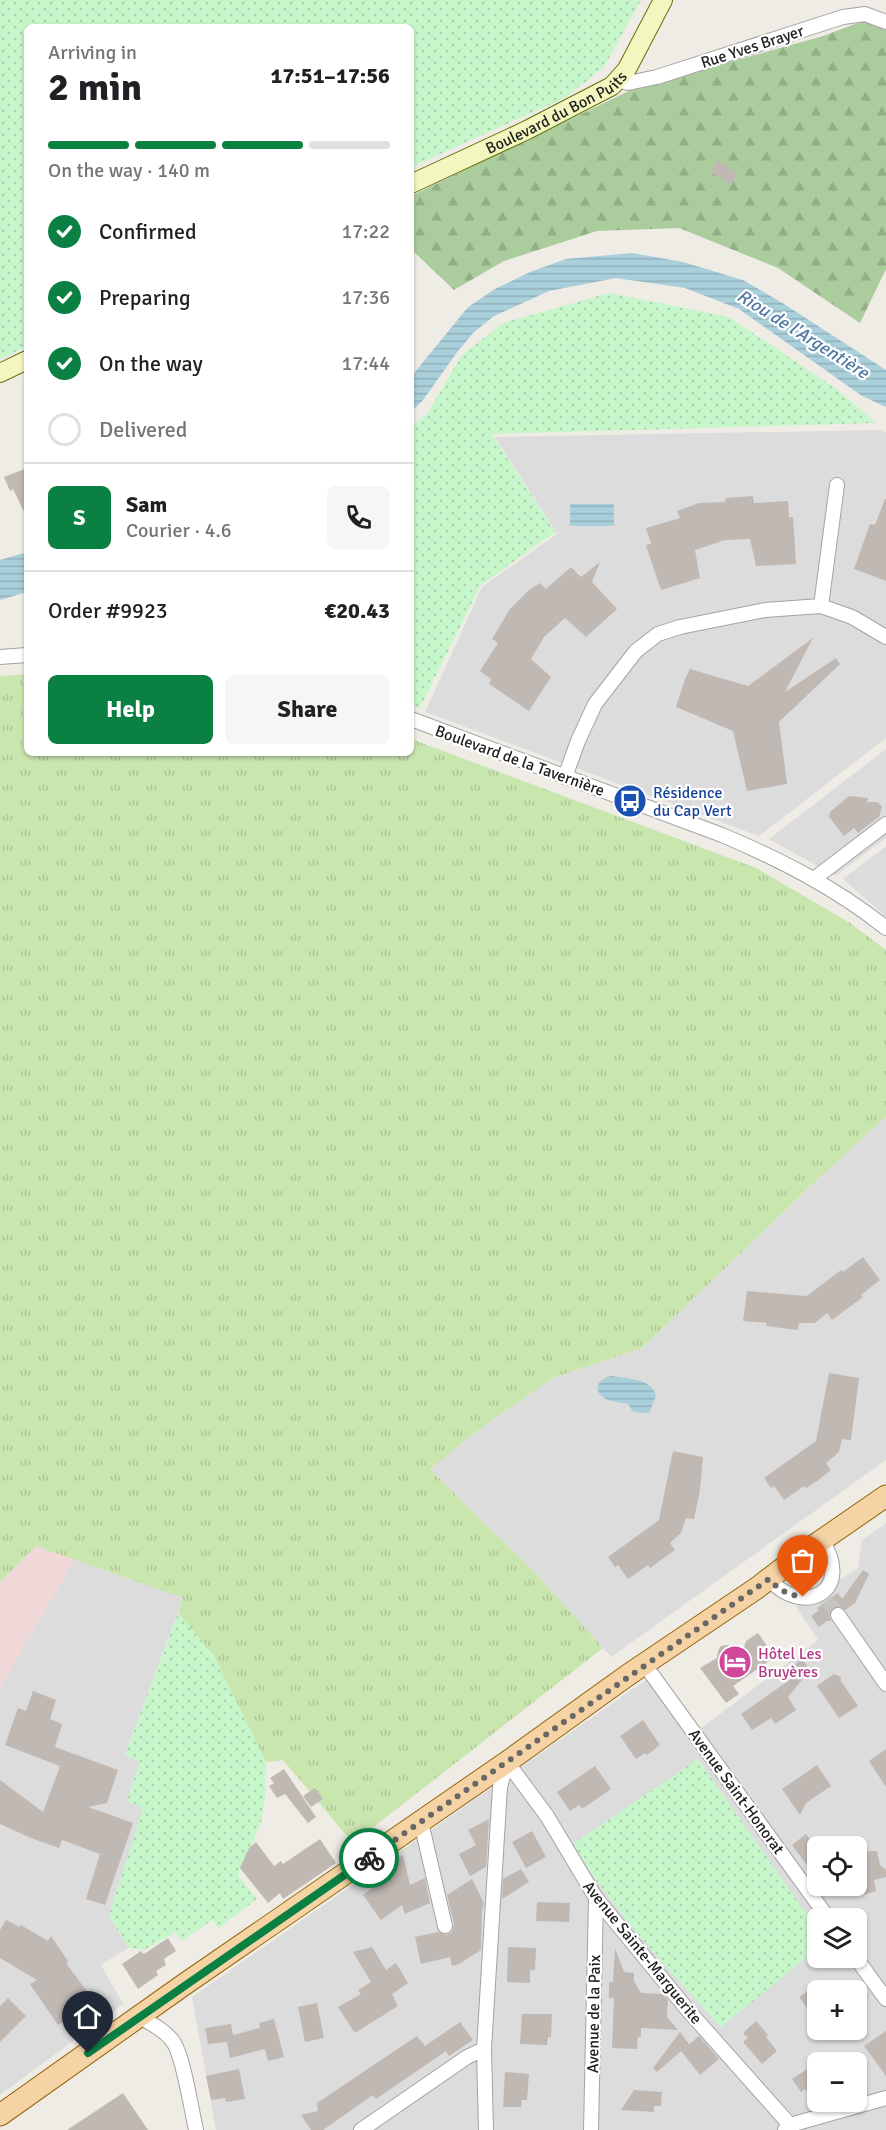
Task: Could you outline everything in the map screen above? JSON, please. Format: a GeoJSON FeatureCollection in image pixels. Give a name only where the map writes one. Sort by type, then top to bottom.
{"type":"FeatureCollection","features":[{"type":"Feature","properties":{"kind":"main road","name":"Boulevard du Bon Puits"},"geometry":{"type":"LineString","coordinates":[[414,183],[592,97],[618,80],[627,69],[663,0]]}},
{"type":"Feature","properties":{"kind":"main road"},"geometry":{"type":"LineString","coordinates":[[0,373],[24,361]]}},
{"type":"Feature","properties":{"kind":"main road"},"geometry":{"type":"LineString","coordinates":[[0,2115],[886,1496]]}},
{"type":"Feature","properties":{"kind":"street","name":"Rue Yves Brayer"},"geometry":{"type":"LineString","coordinates":[[618,80],[628,83],[657,76],[843,17],[865,14],[886,22]]}},
{"type":"Feature","properties":{"kind":"street"},"geometry":{"type":"LineString","coordinates":[[820,606],[837,484]]}},
{"type":"Feature","properties":{"kind":"street"},"geometry":{"type":"LineString","coordinates":[[566,777],[578,741],[595,704],[636,651],[658,634],[680,627],[765,610],[820,606],[852,617],[886,637]]}},
{"type":"Feature","properties":{"kind":"street"},"geometry":{"type":"LineString","coordinates":[[0,657],[24,655]]}},
{"type":"Feature","properties":{"kind":"street","name":"Boulevard de la Tavernière"},"geometry":{"type":"LineString","coordinates":[[414,720],[772,856],[814,878],[886,928]]}},
{"type":"Feature","properties":{"kind":"street"},"geometry":{"type":"LineString","coordinates":[[814,878],[886,824]]}},
{"type":"Feature","properties":{"kind":"street"},"geometry":{"type":"LineString","coordinates":[[769,1579],[778,1589],[791,1596],[825,1597],[832,1578],[833,1566],[830,1553],[822,1540]]}},
{"type":"Feature","properties":{"kind":"street"},"geometry":{"type":"LineString","coordinates":[[838,1615],[886,1684]]}},
{"type":"Feature","properties":{"kind":"street","name":"Avenue Saint-Honorat"},"geometry":{"type":"LineString","coordinates":[[645,1665],[821,1908]]}},
{"type":"Feature","properties":{"kind":"street"},"geometry":{"type":"LineString","coordinates":[[486,2130],[484,2049],[500,1787],[507,1762]]}},
{"type":"Feature","properties":{"kind":"street","name":"Avenue Sainte-Marguerite"},"geometry":{"type":"LineString","coordinates":[[507,1762],[547,1816],[596,1898],[788,2128]]}},
{"type":"Feature","properties":{"kind":"street"},"geometry":{"type":"LineString","coordinates":[[421,1822],[445,1926]]}},
{"type":"Feature","properties":{"kind":"street","name":"Avenue de la Paix"},"geometry":{"type":"LineString","coordinates":[[591,2130],[596,1898]]}},
{"type":"Feature","properties":{"kind":"street"},"geometry":{"type":"LineString","coordinates":[[863,1968],[886,1999]]}},
{"type":"Feature","properties":{"kind":"street"},"geometry":{"type":"LineString","coordinates":[[140,2017],[161,2030],[173,2042],[179,2055],[195,2130]]}},
{"type":"Feature","properties":{"kind":"street"},"geometry":{"type":"LineString","coordinates":[[361,2130],[467,2057],[484,2049]]}},
{"type":"Feature","properties":{"kind":"street"},"geometry":{"type":"LineString","coordinates":[[788,2128],[886,2098]]}},
{"type":"Feature","properties":{"kind":"shaded area"},"geometry":{"type":"Polygon","coordinates":[[[881,430],[886,433],[886,738],[759,836],[425,712],[482,587],[557,534],[495,437],[881,430]]]}},
{"type":"Feature","properties":{"kind":"shaded area"},"geometry":{"type":"Polygon","coordinates":[[[886,749],[886,838],[835,876],[769,839],[886,749]]]}},
{"type":"Feature","properties":{"kind":"shaded area"},"geometry":{"type":"Polygon","coordinates":[[[886,846],[886,917],[843,879],[886,846]]]}},
{"type":"Feature","properties":{"kind":"shaded area"},"geometry":{"type":"Polygon","coordinates":[[[886,1117],[886,1460],[611,1657],[538,1576],[430,1469],[477,1431],[553,1378],[642,1348],[822,1175],[886,1117]]]}},
{"type":"Feature","properties":{"kind":"shaded area"},"geometry":{"type":"Polygon","coordinates":[[[886,1523],[886,2130],[216,2130],[192,1997],[647,1679],[691,1736],[818,1640],[796,1607],[858,1568],[862,1540],[886,1523]]]}},
{"type":"Feature","properties":{"kind":"shaded area"},"geometry":{"type":"Polygon","coordinates":[[[0,1525],[36,1546],[75,1559],[0,1687],[0,1525]]]}},
{"type":"Feature","properties":{"kind":"shaded area"},"geometry":{"type":"Polygon","coordinates":[[[75,1559],[183,1598],[125,1755],[140,1761],[144,1807],[109,1915],[128,1948],[101,1965],[123,2004],[0,2095],[0,1687],[75,1559]]]}},
{"type":"Feature","properties":{"kind":"green space"},"geometry":{"type":"Polygon","coordinates":[[[0,0],[641,0],[604,67],[565,98],[414,166],[414,24],[24,24],[24,347],[0,359],[0,0]]]}},
{"type":"Feature","properties":{"kind":"green space"},"geometry":{"type":"Polygon","coordinates":[[[866,20],[886,30],[886,269],[860,323],[778,268],[679,228],[597,231],[504,261],[454,290],[414,252],[414,195],[633,89],[823,36],[866,20]]]}},
{"type":"Feature","properties":{"kind":"green space"},"geometry":{"type":"Polygon","coordinates":[[[609,293],[729,317],[838,390],[876,423],[492,434],[555,532],[480,586],[420,708],[414,706],[414,425],[427,414],[461,356],[503,323],[609,293]]]}},
{"type":"Feature","properties":{"kind":"green space"},"geometry":{"type":"Polygon","coordinates":[[[24,674],[24,756],[414,756],[414,740],[756,868],[850,923],[886,950],[886,1117],[822,1175],[642,1348],[553,1378],[477,1431],[430,1469],[538,1576],[603,1648],[371,1829],[374,1834],[358,1849],[283,1760],[266,1762],[214,1656],[178,1613],[183,1598],[36,1546],[0,1582],[0,676],[24,674]]]}},
{"type":"Feature","properties":{"kind":"green space"},"geometry":{"type":"Polygon","coordinates":[[[178,1613],[214,1656],[266,1762],[265,1797],[261,1823],[238,1875],[257,1899],[219,1928],[212,1920],[182,1941],[175,1932],[143,1951],[128,1948],[109,1915],[143,1808],[127,1801],[140,1761],[125,1755],[178,1613]]]}},
{"type":"Feature","properties":{"kind":"green space"},"geometry":{"type":"Polygon","coordinates":[[[698,1759],[807,1915],[807,1957],[721,2027],[624,1916],[573,1844],[698,1759]]]}},
{"type":"Feature","properties":{"kind":"water","name":"Riou de l'Argentière"},"geometry":{"type":"Polygon","coordinates":[[[632,253],[683,262],[743,280],[886,370],[886,407],[862,396],[739,309],[685,288],[616,278],[549,291],[494,316],[473,333],[414,409],[414,373],[468,307],[495,289],[530,272],[566,259],[632,253]]]}},
{"type":"Feature","properties":{"kind":"water"},"geometry":{"type":"Polygon","coordinates":[[[570,504],[614,504],[614,526],[570,526],[570,504]]]}},
{"type":"Feature","properties":{"kind":"water"},"geometry":{"type":"Polygon","coordinates":[[[24,553],[24,593],[0,600],[0,560],[24,553]]]}},
{"type":"Feature","properties":{"kind":"water"},"geometry":{"type":"Polygon","coordinates":[[[612,1376],[638,1380],[654,1390],[656,1396],[649,1413],[633,1412],[628,1404],[608,1400],[599,1394],[598,1387],[601,1381],[612,1376]]]}},
{"type":"Feature","properties":{"kind":"building"},"geometry":{"type":"Polygon","coordinates":[[[717,160],[738,173],[731,185],[710,172],[717,160]]]}},
{"type":"Feature","properties":{"kind":"building"},"geometry":{"type":"Polygon","coordinates":[[[24,469],[24,512],[13,489],[10,491],[4,477],[24,469]]]}},
{"type":"Feature","properties":{"kind":"building"},"geometry":{"type":"Polygon","coordinates":[[[753,496],[754,503],[788,501],[789,517],[793,517],[796,564],[756,566],[750,539],[725,540],[695,550],[700,578],[661,590],[646,545],[651,544],[646,528],[680,518],[677,511],[699,503],[724,502],[726,498],[753,496]]]}},
{"type":"Feature","properties":{"kind":"building"},"geometry":{"type":"Polygon","coordinates":[[[885,499],[886,581],[854,569],[870,524],[875,525],[885,499]]]}},
{"type":"Feature","properties":{"kind":"building"},"geometry":{"type":"Polygon","coordinates":[[[600,562],[592,582],[617,609],[586,637],[565,618],[544,637],[531,659],[551,677],[529,711],[489,684],[491,679],[480,671],[498,643],[492,639],[510,609],[529,590],[540,583],[546,589],[571,567],[581,577],[600,562]]]}},
{"type":"Feature","properties":{"kind":"building"},"geometry":{"type":"Polygon","coordinates":[[[813,638],[785,692],[836,658],[840,664],[779,722],[787,784],[747,791],[733,731],[676,707],[685,679],[690,669],[748,686],[813,638]]]}},
{"type":"Feature","properties":{"kind":"building"},"geometry":{"type":"Polygon","coordinates":[[[849,796],[868,798],[867,802],[878,802],[882,807],[879,817],[858,833],[854,828],[844,836],[829,817],[830,812],[849,796]]]}},
{"type":"Feature","properties":{"kind":"building"},"geometry":{"type":"Polygon","coordinates":[[[863,1257],[880,1280],[861,1295],[863,1297],[832,1320],[827,1313],[815,1323],[799,1323],[798,1330],[766,1326],[767,1323],[743,1321],[747,1291],[807,1296],[841,1270],[843,1272],[863,1257]]]}},
{"type":"Feature","properties":{"kind":"building"},"geometry":{"type":"Polygon","coordinates":[[[829,1373],[859,1378],[851,1440],[842,1439],[839,1452],[826,1463],[831,1470],[784,1500],[774,1486],[771,1488],[764,1478],[816,1441],[829,1373]]]}},
{"type":"Feature","properties":{"kind":"building"},"geometry":{"type":"Polygon","coordinates":[[[673,1451],[703,1457],[694,1519],[686,1518],[681,1533],[670,1543],[675,1550],[650,1568],[648,1565],[628,1579],[618,1565],[615,1567],[608,1557],[659,1520],[673,1451]]]}},
{"type":"Feature","properties":{"kind":"building"},"geometry":{"type":"Polygon","coordinates":[[[863,1570],[869,1574],[855,1603],[845,1610],[841,1607],[833,1607],[829,1615],[831,1621],[819,1627],[811,1616],[819,1610],[817,1608],[838,1593],[842,1599],[863,1570]]]}},
{"type":"Feature","properties":{"kind":"building"},"geometry":{"type":"Polygon","coordinates":[[[758,1633],[775,1657],[733,1686],[739,1694],[726,1703],[700,1668],[717,1658],[721,1646],[727,1645],[743,1650],[746,1641],[758,1633]]]}},
{"type":"Feature","properties":{"kind":"building"},"geometry":{"type":"Polygon","coordinates":[[[802,1659],[810,1670],[788,1697],[796,1710],[775,1724],[771,1718],[752,1730],[741,1714],[791,1679],[786,1671],[802,1659]]]}},
{"type":"Feature","properties":{"kind":"building"},"geometry":{"type":"Polygon","coordinates":[[[834,1674],[841,1677],[841,1681],[858,1706],[839,1718],[817,1686],[834,1674]]]}},
{"type":"Feature","properties":{"kind":"building"},"geometry":{"type":"Polygon","coordinates":[[[33,1691],[56,1700],[50,1719],[62,1724],[55,1747],[118,1770],[107,1803],[88,1807],[133,1823],[105,1905],[86,1899],[100,1854],[62,1840],[59,1848],[0,1824],[0,1780],[43,1812],[60,1766],[5,1745],[18,1708],[26,1711],[33,1691]]]}},
{"type":"Feature","properties":{"kind":"building"},"geometry":{"type":"Polygon","coordinates":[[[643,1720],[660,1745],[647,1755],[645,1753],[636,1759],[620,1736],[643,1720]]]}},
{"type":"Feature","properties":{"kind":"building"},"geometry":{"type":"Polygon","coordinates":[[[886,1749],[886,1787],[869,1761],[886,1749]]]}},
{"type":"Feature","properties":{"kind":"building"},"geometry":{"type":"Polygon","coordinates":[[[817,1765],[831,1786],[806,1803],[800,1815],[782,1789],[817,1765]]]}},
{"type":"Feature","properties":{"kind":"building"},"geometry":{"type":"Polygon","coordinates":[[[595,1766],[611,1789],[582,1809],[579,1805],[570,1811],[557,1792],[595,1766]]]}},
{"type":"Feature","properties":{"kind":"building"},"geometry":{"type":"Polygon","coordinates":[[[284,1769],[316,1817],[308,1823],[285,1794],[277,1798],[269,1786],[274,1783],[270,1778],[284,1769]]]}},
{"type":"Feature","properties":{"kind":"building"},"geometry":{"type":"Polygon","coordinates":[[[315,1788],[323,1799],[311,1807],[303,1796],[315,1788]]]}},
{"type":"Feature","properties":{"kind":"building"},"geometry":{"type":"Polygon","coordinates":[[[489,1819],[486,1867],[470,1876],[459,1854],[476,1845],[468,1830],[489,1819]]]}},
{"type":"Feature","properties":{"kind":"building"},"geometry":{"type":"Polygon","coordinates":[[[532,1831],[546,1857],[526,1868],[512,1842],[532,1831]]]}},
{"type":"Feature","properties":{"kind":"building"},"geometry":{"type":"Polygon","coordinates":[[[806,1834],[808,1836],[807,1865],[792,1845],[806,1834]]]}},
{"type":"Feature","properties":{"kind":"building"},"geometry":{"type":"Polygon","coordinates":[[[320,1839],[336,1863],[283,1899],[280,1893],[268,1903],[240,1868],[249,1848],[256,1842],[274,1866],[281,1861],[283,1864],[320,1839]]]}},
{"type":"Feature","properties":{"kind":"building"},"geometry":{"type":"Polygon","coordinates":[[[877,1851],[880,1865],[886,1870],[886,1877],[874,1880],[876,1891],[867,1894],[867,1852],[877,1851]]]}},
{"type":"Feature","properties":{"kind":"building"},"geometry":{"type":"Polygon","coordinates":[[[403,1855],[410,1885],[425,1878],[430,1903],[405,1914],[402,1905],[381,1920],[363,1895],[384,1880],[379,1871],[403,1855]]]}},
{"type":"Feature","properties":{"kind":"building"},"geometry":{"type":"Polygon","coordinates":[[[521,1869],[529,1882],[502,1899],[503,1879],[521,1869]]]}},
{"type":"Feature","properties":{"kind":"building"},"geometry":{"type":"Polygon","coordinates":[[[472,1879],[484,1903],[481,1950],[452,1966],[450,1957],[421,1964],[415,1937],[438,1932],[446,1935],[452,1932],[454,1924],[447,1895],[472,1879]]]}},
{"type":"Feature","properties":{"kind":"building"},"geometry":{"type":"Polygon","coordinates":[[[537,1902],[570,1903],[569,1922],[536,1921],[537,1902]]]}},
{"type":"Feature","properties":{"kind":"building"},"geometry":{"type":"Polygon","coordinates":[[[6,1920],[20,1927],[21,1925],[48,1941],[51,1936],[68,1961],[66,1963],[94,2001],[58,2025],[30,1984],[37,1980],[0,1958],[0,1930],[6,1920]]]}},
{"type":"Feature","properties":{"kind":"building"},"geometry":{"type":"Polygon","coordinates":[[[168,1938],[176,1951],[164,1959],[166,1965],[156,1971],[158,1975],[138,1989],[122,1964],[141,1951],[144,1954],[168,1938]]]}},
{"type":"Feature","properties":{"kind":"building"},"geometry":{"type":"Polygon","coordinates":[[[372,1947],[386,1970],[396,1963],[408,1983],[392,1994],[398,2006],[355,2033],[338,2007],[361,1994],[358,1990],[371,1982],[353,1952],[372,1947]]]}},
{"type":"Feature","properties":{"kind":"building"},"geometry":{"type":"Polygon","coordinates":[[[508,1947],[536,1948],[535,1970],[530,1970],[530,1983],[507,1982],[508,1947]]]}},
{"type":"Feature","properties":{"kind":"building"},"geometry":{"type":"Polygon","coordinates":[[[615,1948],[624,1972],[634,1973],[634,1981],[641,1993],[663,1994],[668,2000],[667,2017],[678,2030],[641,2028],[637,2049],[612,2048],[614,1998],[609,1998],[609,1982],[613,1982],[615,1948]]]}},
{"type":"Feature","properties":{"kind":"building"},"geometry":{"type":"Polygon","coordinates":[[[807,1992],[807,2008],[799,1997],[807,1992]]]}},
{"type":"Feature","properties":{"kind":"building"},"geometry":{"type":"Polygon","coordinates":[[[8,1998],[26,2016],[0,2042],[0,2006],[8,1998]]]}},
{"type":"Feature","properties":{"kind":"building"},"geometry":{"type":"Polygon","coordinates":[[[317,2003],[324,2038],[305,2042],[298,2007],[317,2003]]]}},
{"type":"Feature","properties":{"kind":"building"},"geometry":{"type":"Polygon","coordinates":[[[522,2014],[552,2014],[551,2037],[548,2037],[547,2045],[520,2044],[522,2014]]]}},
{"type":"Feature","properties":{"kind":"building"},"geometry":{"type":"Polygon","coordinates":[[[274,2019],[284,2057],[268,2061],[265,2049],[230,2058],[227,2042],[208,2044],[205,2028],[231,2024],[233,2035],[260,2028],[259,2023],[274,2019]]]}},
{"type":"Feature","properties":{"kind":"building"},"geometry":{"type":"Polygon","coordinates":[[[756,2021],[768,2035],[766,2037],[777,2051],[762,2064],[743,2042],[748,2038],[743,2033],[756,2021]]]}},
{"type":"Feature","properties":{"kind":"building"},"geometry":{"type":"Polygon","coordinates":[[[460,2022],[473,2040],[449,2056],[446,2051],[376,2099],[373,2095],[323,2130],[311,2130],[301,2115],[318,2111],[317,2103],[417,2036],[425,2046],[460,2022]]]}},
{"type":"Feature","properties":{"kind":"building"},"geometry":{"type":"Polygon","coordinates":[[[886,2031],[886,2076],[864,2046],[886,2031]]]}},
{"type":"Feature","properties":{"kind":"building"},"geometry":{"type":"Polygon","coordinates":[[[680,2032],[689,2044],[657,2072],[653,2068],[680,2032]]]}},
{"type":"Feature","properties":{"kind":"building"},"geometry":{"type":"Polygon","coordinates":[[[699,2036],[719,2059],[700,2075],[681,2051],[699,2036]]]}},
{"type":"Feature","properties":{"kind":"building"},"geometry":{"type":"Polygon","coordinates":[[[239,2069],[245,2099],[226,2102],[225,2098],[211,2100],[206,2076],[239,2069]]]}},
{"type":"Feature","properties":{"kind":"building"},"geometry":{"type":"Polygon","coordinates":[[[807,2069],[807,2092],[805,2089],[801,2092],[792,2079],[807,2069]]]}},
{"type":"Feature","properties":{"kind":"building"},"geometry":{"type":"Polygon","coordinates":[[[505,2072],[529,2074],[527,2100],[522,2100],[521,2107],[503,2107],[505,2072]]]}},
{"type":"Feature","properties":{"kind":"building"},"geometry":{"type":"Polygon","coordinates":[[[634,2090],[662,2092],[661,2106],[654,2106],[654,2112],[621,2110],[634,2090]]]}},
{"type":"Feature","properties":{"kind":"building"},"geometry":{"type":"Polygon","coordinates":[[[123,2093],[148,2130],[67,2130],[123,2093]]]}},
{"type":"Feature","properties":{"kind":"tunnel"},"geometry":{"type":"LineString","coordinates":[[827,1600],[838,1615]]}},
{"type":"Feature","properties":{"kind":"way so far"},"geometry":{"type":"LineString","coordinates":[[369,1858],[628,1675],[769,1579],[778,1589],[791,1596],[803,1597]]}},
{"type":"Feature","properties":{"kind":"place","name":"Résidence du Cap Vert"},"geometry":{"type":"Point","coordinates":[630,801]}},
{"type":"Feature","properties":{"kind":"place","name":"Hôtel Les Bruyères"},"geometry":{"type":"Point","coordinates":[735,1662]}},
{"type":"Feature","properties":{"kind":"route"},"geometry":{"type":"LineString","coordinates":[[88,2053],[369,1858]]}}]}
